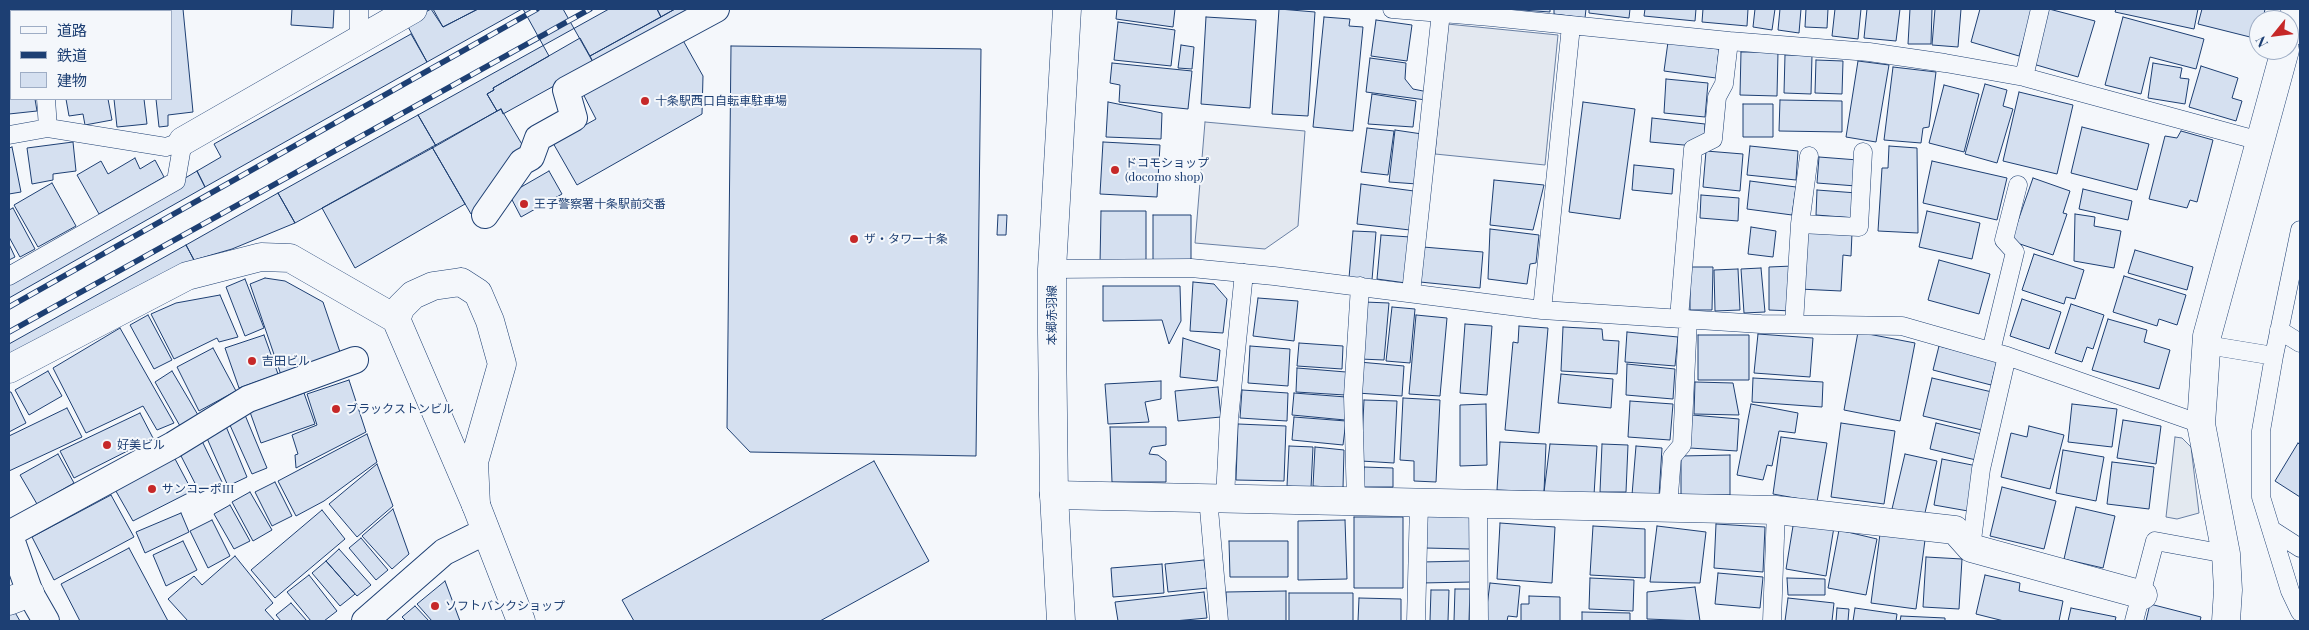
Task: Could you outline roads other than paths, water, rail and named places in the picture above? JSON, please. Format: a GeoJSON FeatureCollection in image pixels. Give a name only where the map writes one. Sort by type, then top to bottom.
{"type":"FeatureCollection","features":[{"type":"Feature","properties":{"kind":"street"},"geometry":{"type":"LineString","coordinates":[[183,141],[413,9]]}},
{"type":"Feature","properties":{"kind":"street"},"geometry":{"type":"LineString","coordinates":[[485,214],[522,162],[531,157],[538,138],[574,118],[566,90],[716,9]]}},
{"type":"Feature","properties":{"kind":"street","name":"本郷赤羽線"},"geometry":{"type":"LineString","coordinates":[[1061,621],[1054,494],[1052,269],[1067,9]]}},
{"type":"Feature","properties":{"kind":"street"},"geometry":{"type":"LineString","coordinates":[[2226,621],[2228,590],[2226,554],[2201,424],[2207,336],[2282,60]]}},
{"type":"Feature","properties":{"kind":"street"},"geometry":{"type":"LineString","coordinates":[[9,369],[187,276],[261,257],[290,258],[396,320],[476,505],[521,621]]}},
{"type":"Feature","properties":{"kind":"street"},"geometry":{"type":"LineString","coordinates":[[396,320],[402,306],[413,295],[433,286],[461,282],[478,293],[490,321],[502,364],[474,462],[476,505]]}},
{"type":"Feature","properties":{"kind":"street"},"geometry":{"type":"LineString","coordinates":[[46,621],[20,597],[9,533],[173,445],[248,399],[355,360]]}},
{"type":"Feature","properties":{"kind":"street"},"geometry":{"type":"LineString","coordinates":[[1054,494],[1419,504],[1776,510],[1955,530],[1971,548],[2143,595]]}},
{"type":"Feature","properties":{"kind":"street"},"geometry":{"type":"LineString","coordinates":[[365,621],[444,552],[486,531]]}},
{"type":"Feature","properties":{"kind":"lane"},"geometry":{"type":"LineString","coordinates":[[359,9],[359,40]]}},
{"type":"Feature","properties":{"kind":"lane"},"geometry":{"type":"LineString","coordinates":[[1392,9],[1491,13],[1571,26],[1869,52],[2024,76],[2260,141]]}},
{"type":"Feature","properties":{"kind":"lane"},"geometry":{"type":"LineString","coordinates":[[2024,76],[2040,9]]}},
{"type":"Feature","properties":{"kind":"lane"},"geometry":{"type":"LineString","coordinates":[[1411,293],[1441,12]]}},
{"type":"Feature","properties":{"kind":"lane"},"geometry":{"type":"LineString","coordinates":[[1542,310],[1571,26]]}},
{"type":"Feature","properties":{"kind":"lane"},"geometry":{"type":"LineString","coordinates":[[1668,507],[1672,457],[1682,445],[1684,318],[1694,149],[1713,139],[1717,97],[1724,84],[1729,41]]}},
{"type":"Feature","properties":{"kind":"lane"},"geometry":{"type":"LineString","coordinates":[[46,100],[48,128]]}},
{"type":"Feature","properties":{"kind":"lane"},"geometry":{"type":"LineString","coordinates":[[9,135],[48,128],[166,147],[183,141],[176,181],[9,276]]}},
{"type":"Feature","properties":{"kind":"lane"},"geometry":{"type":"LineString","coordinates":[[1800,224],[1860,227],[1862,152]]}},
{"type":"Feature","properties":{"kind":"lane"},"geometry":{"type":"LineString","coordinates":[[1794,324],[1800,224],[1809,156]]}},
{"type":"Feature","properties":{"kind":"lane"},"geometry":{"type":"LineString","coordinates":[[1971,548],[1980,469],[2014,252],[2004,240],[2018,185]]}},
{"type":"Feature","properties":{"kind":"lane"},"geometry":{"type":"LineString","coordinates":[[2300,230],[2279,330],[2261,431],[2261,497],[2290,591],[2300,612]]}},
{"type":"Feature","properties":{"kind":"lane"},"geometry":{"type":"LineString","coordinates":[[1052,269],[1191,268],[1360,286],[1542,310],[1794,324],[1902,326],[1999,353],[2201,424]]}},
{"type":"Feature","properties":{"kind":"lane"},"geometry":{"type":"LineString","coordinates":[[1219,621],[1216,498],[1229,419],[1244,273]]}},
{"type":"Feature","properties":{"kind":"lane"},"geometry":{"type":"LineString","coordinates":[[1356,502],[1353,396],[1360,286]]}},
{"type":"Feature","properties":{"kind":"lane"},"geometry":{"type":"LineString","coordinates":[[2279,330],[2300,343]]}},
{"type":"Feature","properties":{"kind":"lane"},"geometry":{"type":"LineString","coordinates":[[2207,345],[2274,356]]}},
{"type":"Feature","properties":{"kind":"lane"},"geometry":{"type":"LineString","coordinates":[[1416,621],[1419,504]]}},
{"type":"Feature","properties":{"kind":"lane"},"geometry":{"type":"LineString","coordinates":[[1478,504],[1479,621]]}},
{"type":"Feature","properties":{"kind":"lane"},"geometry":{"type":"LineString","coordinates":[[1772,621],[1776,510]]}},
{"type":"Feature","properties":{"kind":"lane"},"geometry":{"type":"LineString","coordinates":[[2272,530],[2300,548]]}},
{"type":"Feature","properties":{"kind":"lane"},"geometry":{"type":"LineString","coordinates":[[2134,621],[2143,595],[2155,541],[2226,554]]}},
{"type":"Feature","properties":{"kind":"railway"},"geometry":{"type":"LineString","coordinates":[[9,307],[537,9]]}},
{"type":"Feature","properties":{"kind":"railway"},"geometry":{"type":"LineString","coordinates":[[9,332],[590,9]]}},
{"type":"Feature","properties":{"kind":"place","name":"十条駅西口自転車駐車場"},"geometry":{"type":"Point","coordinates":[645,101]}},
{"type":"Feature","properties":{"kind":"place","name":"ドコモショップ (docomo shop)"},"geometry":{"type":"Point","coordinates":[1115,170]}},
{"type":"Feature","properties":{"kind":"place","name":"王子警察署十条駅前交番"},"geometry":{"type":"Point","coordinates":[524,204]}},
{"type":"Feature","properties":{"kind":"place","name":"ザ・タワー十条"},"geometry":{"type":"Point","coordinates":[854,239]}},
{"type":"Feature","properties":{"kind":"place","name":"吉田ビル"},"geometry":{"type":"Point","coordinates":[252,361]}},
{"type":"Feature","properties":{"kind":"place","name":"ブラックストンビル"},"geometry":{"type":"Point","coordinates":[336,409]}},
{"type":"Feature","properties":{"kind":"place","name":"好美ビル"},"geometry":{"type":"Point","coordinates":[107,445]}},
{"type":"Feature","properties":{"kind":"place","name":"サンコーポIII"},"geometry":{"type":"Point","coordinates":[152,489]}},
{"type":"Feature","properties":{"kind":"place","name":"ソフトバンクショップ"},"geometry":{"type":"Point","coordinates":[435,606]}}]}
